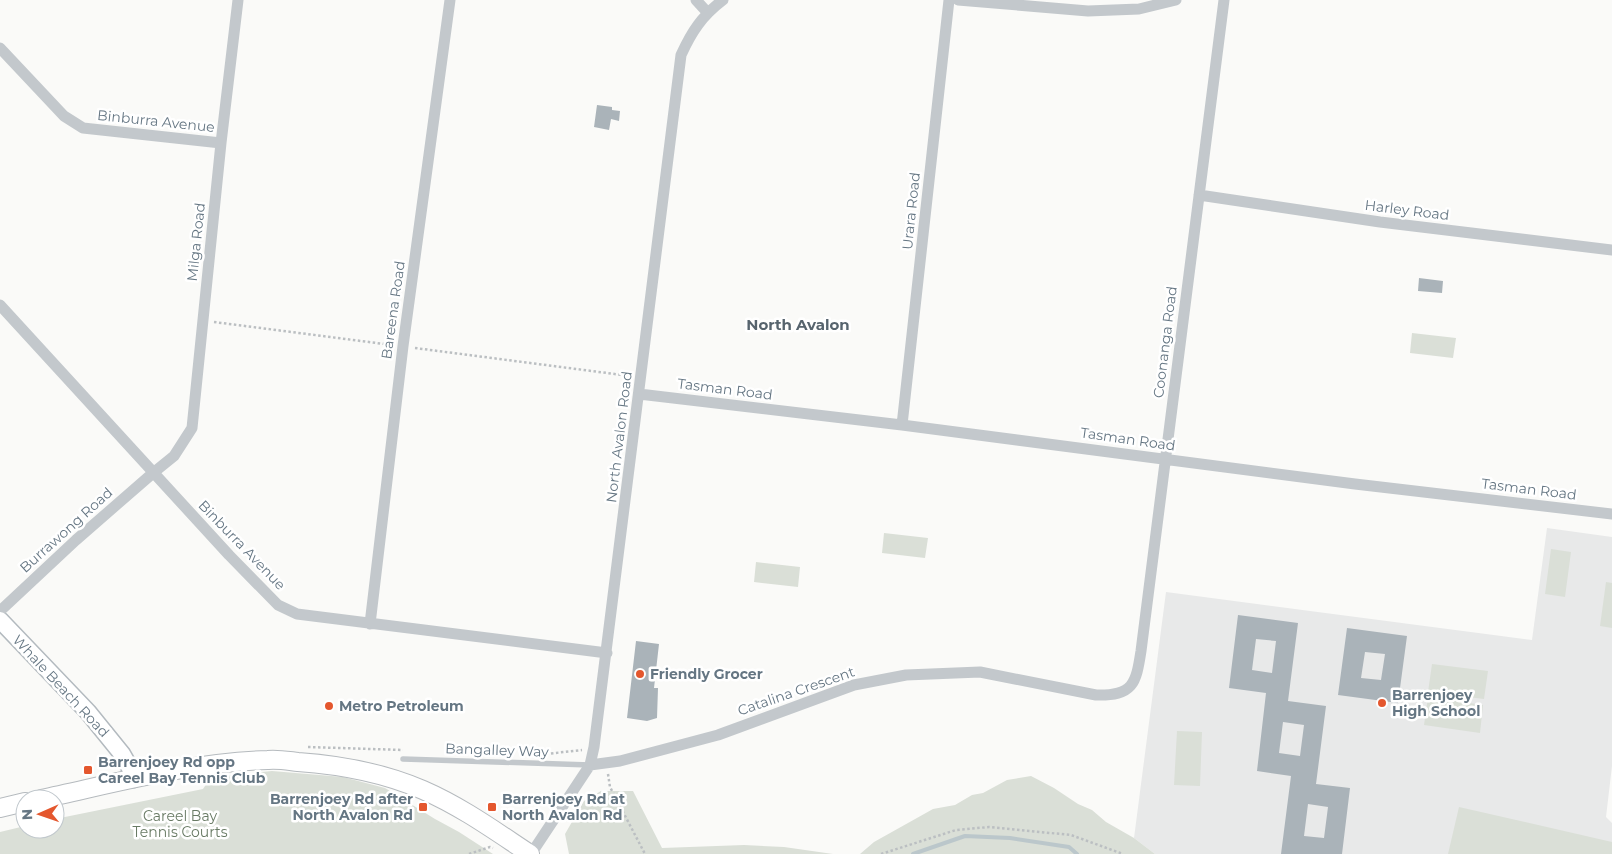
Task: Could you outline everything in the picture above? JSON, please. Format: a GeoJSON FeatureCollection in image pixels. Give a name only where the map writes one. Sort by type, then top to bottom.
{"type":"FeatureCollection","features":[{"type":"Feature","properties":{"kind":"main road","name":"Whale Beach Road"},"geometry":{"type":"LineString","coordinates":[[0,620],[88,712],[122,754],[130,768],[133,779]]}},
{"type":"Feature","properties":{"kind":"main road"},"geometry":{"type":"LineString","coordinates":[[65,794],[217,764],[270,759],[329,764],[373,773],[422,790],[463,810],[531,854]]}},
{"type":"Feature","properties":{"kind":"main road"},"geometry":{"type":"LineString","coordinates":[[0,808],[15,804]]}},
{"type":"Feature","properties":{"kind":"street","name":"Milga Road"},"geometry":{"type":"LineString","coordinates":[[153,473],[174,456],[192,428],[221,143],[238,0]]}},
{"type":"Feature","properties":{"kind":"street","name":"Bareena Road"},"geometry":{"type":"LineString","coordinates":[[370,624],[404,346],[450,0]]}},
{"type":"Feature","properties":{"kind":"street"},"geometry":{"type":"LineString","coordinates":[[696,0],[707,12]]}},
{"type":"Feature","properties":{"kind":"street","name":"North Avalon Road"},"geometry":{"type":"LineString","coordinates":[[531,854],[590,766],[607,654],[682,55],[689,37],[707,12],[724,0]]}},
{"type":"Feature","properties":{"kind":"street","name":"Urara Road"},"geometry":{"type":"LineString","coordinates":[[902,425],[950,0]]}},
{"type":"Feature","properties":{"kind":"street"},"geometry":{"type":"LineString","coordinates":[[958,0],[1088,11],[1139,8],[1176,0]]}},
{"type":"Feature","properties":{"kind":"street","name":"Coonanga Road"},"geometry":{"type":"LineString","coordinates":[[1131,687],[1138,675],[1224,0]]}},
{"type":"Feature","properties":{"kind":"street","name":"Binburra Avenue"},"geometry":{"type":"LineString","coordinates":[[0,48],[64,116],[83,128],[221,143]]}},
{"type":"Feature","properties":{"kind":"street","name":"Harley Road"},"geometry":{"type":"LineString","coordinates":[[1199,195],[1380,222],[1612,250]]}},
{"type":"Feature","properties":{"kind":"street","name":"Binburra Avenue"},"geometry":{"type":"LineString","coordinates":[[0,305],[153,473],[278,605],[297,614],[607,654]]}},
{"type":"Feature","properties":{"kind":"street","name":"Tasman Road"},"geometry":{"type":"LineString","coordinates":[[639,394],[1612,514]]}},
{"type":"Feature","properties":{"kind":"street","name":"Burrawong Road"},"geometry":{"type":"LineString","coordinates":[[0,611],[76,540],[153,473]]}},
{"type":"Feature","properties":{"kind":"street","name":"Catalina Crescent"},"geometry":{"type":"LineString","coordinates":[[590,766],[718,735],[854,685],[906,675],[980,672],[1096,695],[1115,696],[1131,687]]}},
{"type":"Feature","properties":{"kind":"lane","name":"Bangalley Way"},"geometry":{"type":"LineString","coordinates":[[403,758],[590,766]]}},
{"type":"Feature","properties":{"kind":"path"},"geometry":{"type":"LineString","coordinates":[[203,321],[641,378]]}},
{"type":"Feature","properties":{"kind":"path"},"geometry":{"type":"LineString","coordinates":[[301,747],[407,750]]}},
{"type":"Feature","properties":{"kind":"path"},"geometry":{"type":"LineString","coordinates":[[543,754],[578,751],[594,747]]}},
{"type":"Feature","properties":{"kind":"path"},"geometry":{"type":"LineString","coordinates":[[607,763],[610,788],[646,854]]}},
{"type":"Feature","properties":{"kind":"path"},"geometry":{"type":"LineString","coordinates":[[880,854],[956,830],[989,827],[1071,835],[1123,854]]}},
{"type":"Feature","properties":{"kind":"path"},"geometry":{"type":"LineString","coordinates":[[470,854],[490,847],[496,849]]}},
{"type":"Feature","properties":{"kind":"shaded area","name":"Barrenjoey High School"},"geometry":{"type":"Polygon","coordinates":[[[1547,528],[1612,537],[1612,766],[1606,817],[1612,823],[1612,854],[1155,854],[1134,838],[1166,592],[1532,640],[1547,528]]]}},
{"type":"Feature","properties":{"kind":"green space"},"geometry":{"type":"Polygon","coordinates":[[[1412,333],[1456,338],[1453,358],[1410,353],[1412,333]]]}},
{"type":"Feature","properties":{"kind":"green space"},"geometry":{"type":"Polygon","coordinates":[[[884,533],[928,538],[925,558],[882,553],[884,533]]]}},
{"type":"Feature","properties":{"kind":"green space"},"geometry":{"type":"Polygon","coordinates":[[[1551,549],[1571,552],[1565,597],[1545,594],[1551,549]]]}},
{"type":"Feature","properties":{"kind":"green space"},"geometry":{"type":"Polygon","coordinates":[[[756,562],[800,567],[798,587],[754,582],[756,562]]]}},
{"type":"Feature","properties":{"kind":"green space"},"geometry":{"type":"Polygon","coordinates":[[[1606,582],[1612,583],[1612,628],[1600,626],[1606,582]]]}},
{"type":"Feature","properties":{"kind":"green space"},"geometry":{"type":"Polygon","coordinates":[[[1432,664],[1488,671],[1484,699],[1428,692],[1432,664]]]}},
{"type":"Feature","properties":{"kind":"green space"},"geometry":{"type":"Polygon","coordinates":[[[1428,697],[1483,705],[1480,733],[1424,725],[1428,697]]]}},
{"type":"Feature","properties":{"kind":"green space"},"geometry":{"type":"Polygon","coordinates":[[[1177,731],[1202,732],[1200,786],[1174,785],[1177,731]]]}},
{"type":"Feature","properties":{"kind":"green space","name":"Careel Bay Tennis Courts"},"geometry":{"type":"Polygon","coordinates":[[[272,771],[343,777],[385,788],[493,854],[0,854],[0,832],[15,828],[15,839],[65,839],[65,817],[203,789],[209,780],[231,775],[272,771]]]}},
{"type":"Feature","properties":{"kind":"green space"},"geometry":{"type":"Polygon","coordinates":[[[1031,776],[1078,804],[1092,810],[1106,822],[1134,838],[1155,854],[860,854],[874,842],[933,809],[955,805],[972,795],[983,793],[1007,780],[1031,776]]]}},
{"type":"Feature","properties":{"kind":"green space"},"geometry":{"type":"Polygon","coordinates":[[[601,791],[633,791],[662,848],[744,845],[784,847],[833,854],[569,854],[565,834],[584,801],[601,791]]]}},
{"type":"Feature","properties":{"kind":"green space"},"geometry":{"type":"Polygon","coordinates":[[[1459,807],[1612,842],[1612,854],[1448,854],[1459,807]]]}},
{"type":"Feature","properties":{"kind":"building"},"geometry":{"type":"Polygon","coordinates":[[[597,105],[612,107],[612,110],[620,111],[619,121],[611,119],[609,130],[594,127],[597,105]]]}},
{"type":"Feature","properties":{"kind":"building"},"geometry":{"type":"Polygon","coordinates":[[[1419,278],[1443,281],[1442,293],[1418,291],[1419,278]]]}},
{"type":"Feature","properties":{"kind":"building"},"geometry":{"type":"Polygon","coordinates":[[[1238,615],[1298,623],[1288,701],[1326,706],[1316,784],[1350,788],[1342,854],[1281,854],[1291,776],[1257,771],[1266,693],[1229,688],[1238,615]],[[1256,639],[1252,670],[1272,673],[1276,641],[1256,639]],[[1283,722],[1279,753],[1300,756],[1304,725],[1283,722]],[[1308,804],[1304,836],[1324,838],[1328,807],[1308,804]]]}},
{"type":"Feature","properties":{"kind":"building"},"geometry":{"type":"Polygon","coordinates":[[[1347,628],[1407,636],[1398,703],[1338,695],[1347,628]],[[1365,652],[1361,678],[1381,680],[1385,654],[1365,652]]]}},
{"type":"Feature","properties":{"kind":"building"},"geometry":{"type":"Polygon","coordinates":[[[636,641],[659,644],[654,688],[658,688],[657,718],[647,721],[627,718],[636,641]]]}},
{"type":"Feature","properties":{"kind":"waterway"},"geometry":{"type":"LineString","coordinates":[[913,854],[965,836],[1010,838],[1069,847],[1077,854]]}},
{"type":"Feature","properties":{"kind":"place","name":"Friendly Grocer"},"geometry":{"type":"Point","coordinates":[640,674]}},
{"type":"Feature","properties":{"kind":"place","name":"Barrenjoey High School"},"geometry":{"type":"Point","coordinates":[1382,703]}},
{"type":"Feature","properties":{"kind":"place","name":"Metro Petroleum"},"geometry":{"type":"Point","coordinates":[329,706]}},
{"type":"Feature","properties":{"kind":"place","name":"Barrenjoey Rd opp Careel Bay Tennis Club"},"geometry":{"type":"Point","coordinates":[88,770]}},
{"type":"Feature","properties":{"kind":"place","name":"Barrenjoey Rd after North Avalon Rd"},"geometry":{"type":"Point","coordinates":[423,807]}},
{"type":"Feature","properties":{"kind":"place","name":"Barrenjoey Rd at North Avalon Rd"},"geometry":{"type":"Point","coordinates":[492,807]}},
{"type":"Feature","properties":{"kind":"district","name":"North Avalon"},"geometry":{"type":"Point","coordinates":[798,325]}}]}
